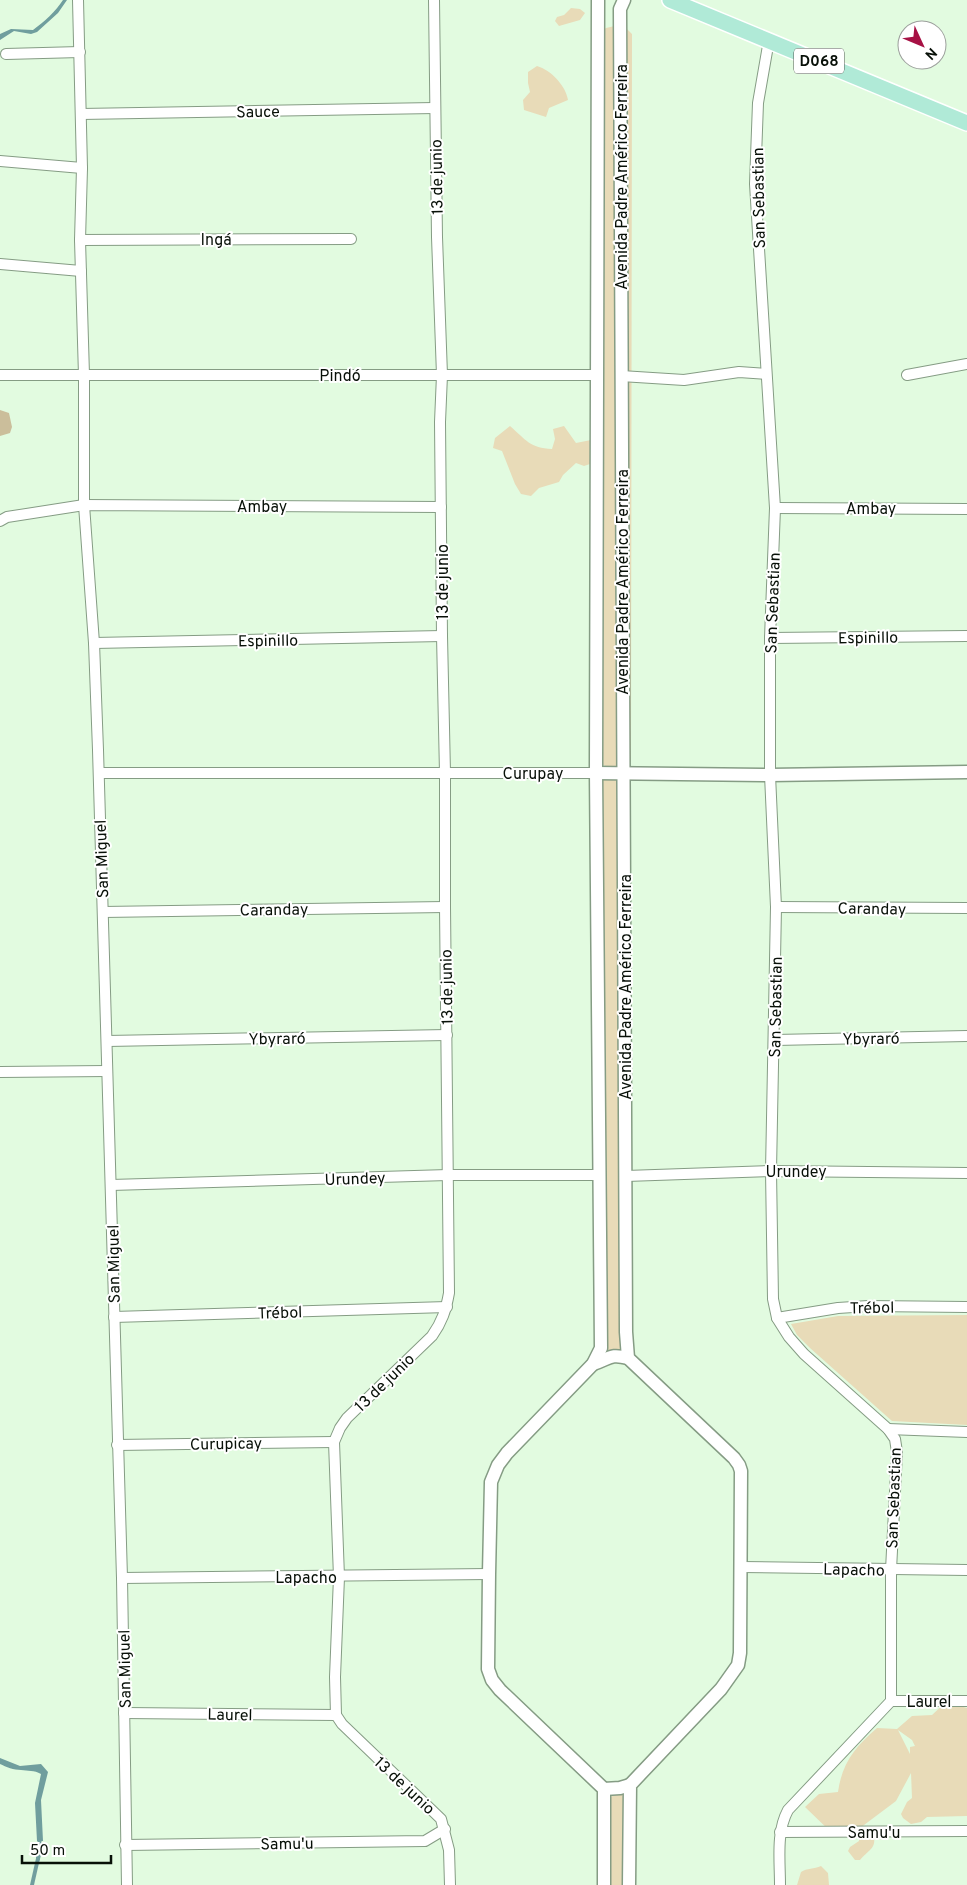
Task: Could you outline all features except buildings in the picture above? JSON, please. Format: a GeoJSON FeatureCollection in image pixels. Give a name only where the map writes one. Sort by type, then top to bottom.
{"type":"FeatureCollection","features":[{"type":"Feature","properties":{"kind":"main road","name":"D068"},"geometry":{"type":"LineString","coordinates":[[670,0],[967,123]]}},
{"type":"Feature","properties":{"kind":"street","name":"San Miguel"},"geometry":{"type":"LineString","coordinates":[[78,0],[82,168],[80,240],[84,375],[84,505],[94,643],[99,773],[122,1578],[127,1885]]}},
{"type":"Feature","properties":{"kind":"street","name":"13 de junio"},"geometry":{"type":"LineString","coordinates":[[434,0],[437,237],[442,375],[440,422],[449,1293],[447,1307],[440,1325],[432,1336],[347,1418],[334,1442],[339,1577],[335,1677],[336,1715],[360,1743],[441,1819],[449,1850],[450,1885]]}},
{"type":"Feature","properties":{"kind":"street"},"geometry":{"type":"LineString","coordinates":[[598,2],[622,4]]}},
{"type":"Feature","properties":{"kind":"street","name":"Avenida Padre Américo Ferreira"},"geometry":{"type":"LineString","coordinates":[[598,2],[596,773],[601,1348],[594,1364],[515,1443],[498,1465],[491,1482],[488,1574],[488,1669],[492,1680],[500,1690],[604,1789]]}},
{"type":"Feature","properties":{"kind":"street","name":"Avenida Padre Américo Ferreira"},"geometry":{"type":"LineString","coordinates":[[622,4],[621,376],[626,1332],[628,1358]]}},
{"type":"Feature","properties":{"kind":"street","name":"San Sebastian"},"geometry":{"type":"LineString","coordinates":[[769,40],[758,103],[755,184],[775,508],[770,638],[770,775],[776,907],[775,1040],[771,1171],[773,1299],[777,1318],[789,1337],[804,1354],[888,1429],[895,1439],[897,1452],[891,1570],[891,1701]]}},
{"type":"Feature","properties":{"kind":"street"},"geometry":{"type":"LineString","coordinates":[[6,54],[80,52]]}},
{"type":"Feature","properties":{"kind":"street","name":"Sauce"},"geometry":{"type":"LineString","coordinates":[[81,114],[435,108]]}},
{"type":"Feature","properties":{"kind":"street"},"geometry":{"type":"LineString","coordinates":[[0,161],[82,168]]}},
{"type":"Feature","properties":{"kind":"street","name":"Ingá"},"geometry":{"type":"LineString","coordinates":[[80,240],[351,239]]}},
{"type":"Feature","properties":{"kind":"street"},"geometry":{"type":"LineString","coordinates":[[0,264],[81,271]]}},
{"type":"Feature","properties":{"kind":"street"},"geometry":{"type":"LineString","coordinates":[[906,375],[967,364]]}},
{"type":"Feature","properties":{"kind":"street"},"geometry":{"type":"LineString","coordinates":[[621,376],[684,380],[739,372],[766,374]]}},
{"type":"Feature","properties":{"kind":"street","name":"Pindó"},"geometry":{"type":"LineString","coordinates":[[0,375],[596,375]]}},
{"type":"Feature","properties":{"kind":"street","name":"Ambay"},"geometry":{"type":"LineString","coordinates":[[0,521],[7,518],[84,505],[441,507]]}},
{"type":"Feature","properties":{"kind":"street","name":"Ambay"},"geometry":{"type":"LineString","coordinates":[[775,508],[967,509]]}},
{"type":"Feature","properties":{"kind":"street","name":"Espinillo"},"geometry":{"type":"LineString","coordinates":[[94,643],[442,636]]}},
{"type":"Feature","properties":{"kind":"street","name":"Espinillo"},"geometry":{"type":"LineString","coordinates":[[770,638],[967,636]]}},
{"type":"Feature","properties":{"kind":"street","name":"Curupay"},"geometry":{"type":"LineString","coordinates":[[99,773],[623,773],[770,775],[967,772]]}},
{"type":"Feature","properties":{"kind":"street","name":"Caranday"},"geometry":{"type":"LineString","coordinates":[[103,912],[445,907]]}},
{"type":"Feature","properties":{"kind":"street","name":"Caranday"},"geometry":{"type":"LineString","coordinates":[[776,907],[967,908]]}},
{"type":"Feature","properties":{"kind":"street","name":"Ybyraró"},"geometry":{"type":"LineString","coordinates":[[107,1041],[447,1035]]}},
{"type":"Feature","properties":{"kind":"street","name":"Ybyraró"},"geometry":{"type":"LineString","coordinates":[[775,1040],[967,1036]]}},
{"type":"Feature","properties":{"kind":"street"},"geometry":{"type":"LineString","coordinates":[[0,1072],[108,1071]]}},
{"type":"Feature","properties":{"kind":"street","name":"Urundey"},"geometry":{"type":"LineString","coordinates":[[626,1176],[771,1171],[967,1173]]}},
{"type":"Feature","properties":{"kind":"street","name":"Urundey"},"geometry":{"type":"LineString","coordinates":[[111,1185],[448,1175],[599,1175]]}},
{"type":"Feature","properties":{"kind":"street","name":"Trébol"},"geometry":{"type":"LineString","coordinates":[[777,1318],[838,1308],[868,1306],[967,1307]]}},
{"type":"Feature","properties":{"kind":"street","name":"Trébol"},"geometry":{"type":"LineString","coordinates":[[114,1316],[447,1307]]}},
{"type":"Feature","properties":{"kind":"street"},"geometry":{"type":"LineString","coordinates":[[594,1364],[611,1356],[628,1358],[734,1458],[741,1471],[740,1653],[738,1664],[721,1689],[630,1785],[604,1789],[604,1885]]}},
{"type":"Feature","properties":{"kind":"street"},"geometry":{"type":"LineString","coordinates":[[888,1429],[967,1432]]}},
{"type":"Feature","properties":{"kind":"street","name":"Curupicay"},"geometry":{"type":"LineString","coordinates":[[118,1445],[334,1442]]}},
{"type":"Feature","properties":{"kind":"street","name":"Lapacho"},"geometry":{"type":"LineString","coordinates":[[741,1567],[967,1570]]}},
{"type":"Feature","properties":{"kind":"street","name":"Lapacho"},"geometry":{"type":"LineString","coordinates":[[122,1578],[488,1574]]}},
{"type":"Feature","properties":{"kind":"street"},"geometry":{"type":"LineString","coordinates":[[780,1885],[780,1832],[782,1822],[788,1810],[891,1701]]}},
{"type":"Feature","properties":{"kind":"street","name":"Laurel"},"geometry":{"type":"LineString","coordinates":[[891,1701],[967,1701]]}},
{"type":"Feature","properties":{"kind":"street","name":"Laurel"},"geometry":{"type":"LineString","coordinates":[[124,1713],[336,1715]]}},
{"type":"Feature","properties":{"kind":"street"},"geometry":{"type":"LineString","coordinates":[[629,1885],[630,1785]]}},
{"type":"Feature","properties":{"kind":"street","name":"Samu'u"},"geometry":{"type":"LineString","coordinates":[[125,1845],[425,1841],[445,1829]]}},
{"type":"Feature","properties":{"kind":"street","name":"Samu'u"},"geometry":{"type":"LineString","coordinates":[[780,1832],[967,1831]]}},
{"type":"Feature","properties":{"kind":"shaded area"},"geometry":{"type":"Polygon","coordinates":[[[571,8],[580,9],[585,13],[580,20],[559,26],[555,21],[557,17],[564,15],[571,8]]]}},
{"type":"Feature","properties":{"kind":"shaded area"},"geometry":{"type":"Polygon","coordinates":[[[619,25],[625,27],[632,34],[631,761],[625,768],[608,768],[601,763],[593,463],[584,466],[576,463],[563,475],[559,482],[539,488],[531,496],[521,494],[502,451],[493,448],[495,438],[510,426],[538,447],[552,449],[555,439],[553,429],[564,426],[576,443],[596,439],[602,31],[619,25]]]}},
{"type":"Feature","properties":{"kind":"shaded area"},"geometry":{"type":"Polygon","coordinates":[[[537,66],[557,79],[564,89],[568,100],[549,108],[546,117],[524,110],[523,100],[530,92],[528,72],[537,66]]]}},
{"type":"Feature","properties":{"kind":"shaded area"},"geometry":{"type":"Polygon","coordinates":[[[0,410],[9,413],[12,427],[10,433],[0,436],[0,410]]]}},
{"type":"Feature","properties":{"kind":"shaded area"},"geometry":{"type":"Polygon","coordinates":[[[629,776],[631,780],[629,1346],[621,1355],[605,1352],[601,781],[603,777],[629,776]]]}},
{"type":"Feature","properties":{"kind":"shaded area"},"geometry":{"type":"Polygon","coordinates":[[[967,1315],[967,1425],[892,1421],[810,1348],[797,1335],[791,1324],[838,1316],[967,1315]]]}},
{"type":"Feature","properties":{"kind":"shaded area"},"geometry":{"type":"Polygon","coordinates":[[[946,1702],[967,1708],[967,1816],[927,1817],[921,1822],[911,1824],[903,1818],[901,1814],[907,1802],[912,1798],[911,1773],[896,1801],[852,1834],[832,1833],[805,1807],[819,1794],[838,1792],[846,1764],[862,1742],[877,1728],[897,1729],[912,1716],[932,1715],[946,1702]],[[898,1730],[910,1754],[910,1747],[915,1746],[912,1740],[898,1730]]]}},
{"type":"Feature","properties":{"kind":"shaded area"},"geometry":{"type":"Polygon","coordinates":[[[614,1795],[625,1795],[629,1885],[608,1885],[608,1799],[614,1795]]]}},
{"type":"Feature","properties":{"kind":"shaded area"},"geometry":{"type":"Polygon","coordinates":[[[873,1835],[874,1843],[871,1849],[860,1860],[855,1860],[848,1851],[850,1847],[859,1841],[859,1836],[873,1835]]]}},
{"type":"Feature","properties":{"kind":"shaded area"},"geometry":{"type":"Polygon","coordinates":[[[821,1866],[828,1873],[829,1885],[797,1885],[801,1872],[821,1866]]]}},
{"type":"Feature","properties":{"kind":"water"},"geometry":{"type":"Polygon","coordinates":[[[63,0],[67,0],[58,13],[37,32],[31,34],[14,31],[0,40],[0,34],[11,29],[33,30],[63,0]]]}},
{"type":"Feature","properties":{"kind":"water"},"geometry":{"type":"Polygon","coordinates":[[[0,1758],[20,1766],[41,1764],[48,1772],[41,1800],[43,1841],[37,1841],[35,1803],[41,1774],[5,1766],[0,1764],[0,1758]]]}},
{"type":"Feature","properties":{"kind":"water"},"geometry":{"type":"Polygon","coordinates":[[[37,1854],[41,1854],[34,1885],[30,1885],[37,1854]]]}},
{"type":"Feature","properties":{"kind":"waterway"},"geometry":{"type":"LineString","coordinates":[[38,1859],[40,1836]]}}]}
